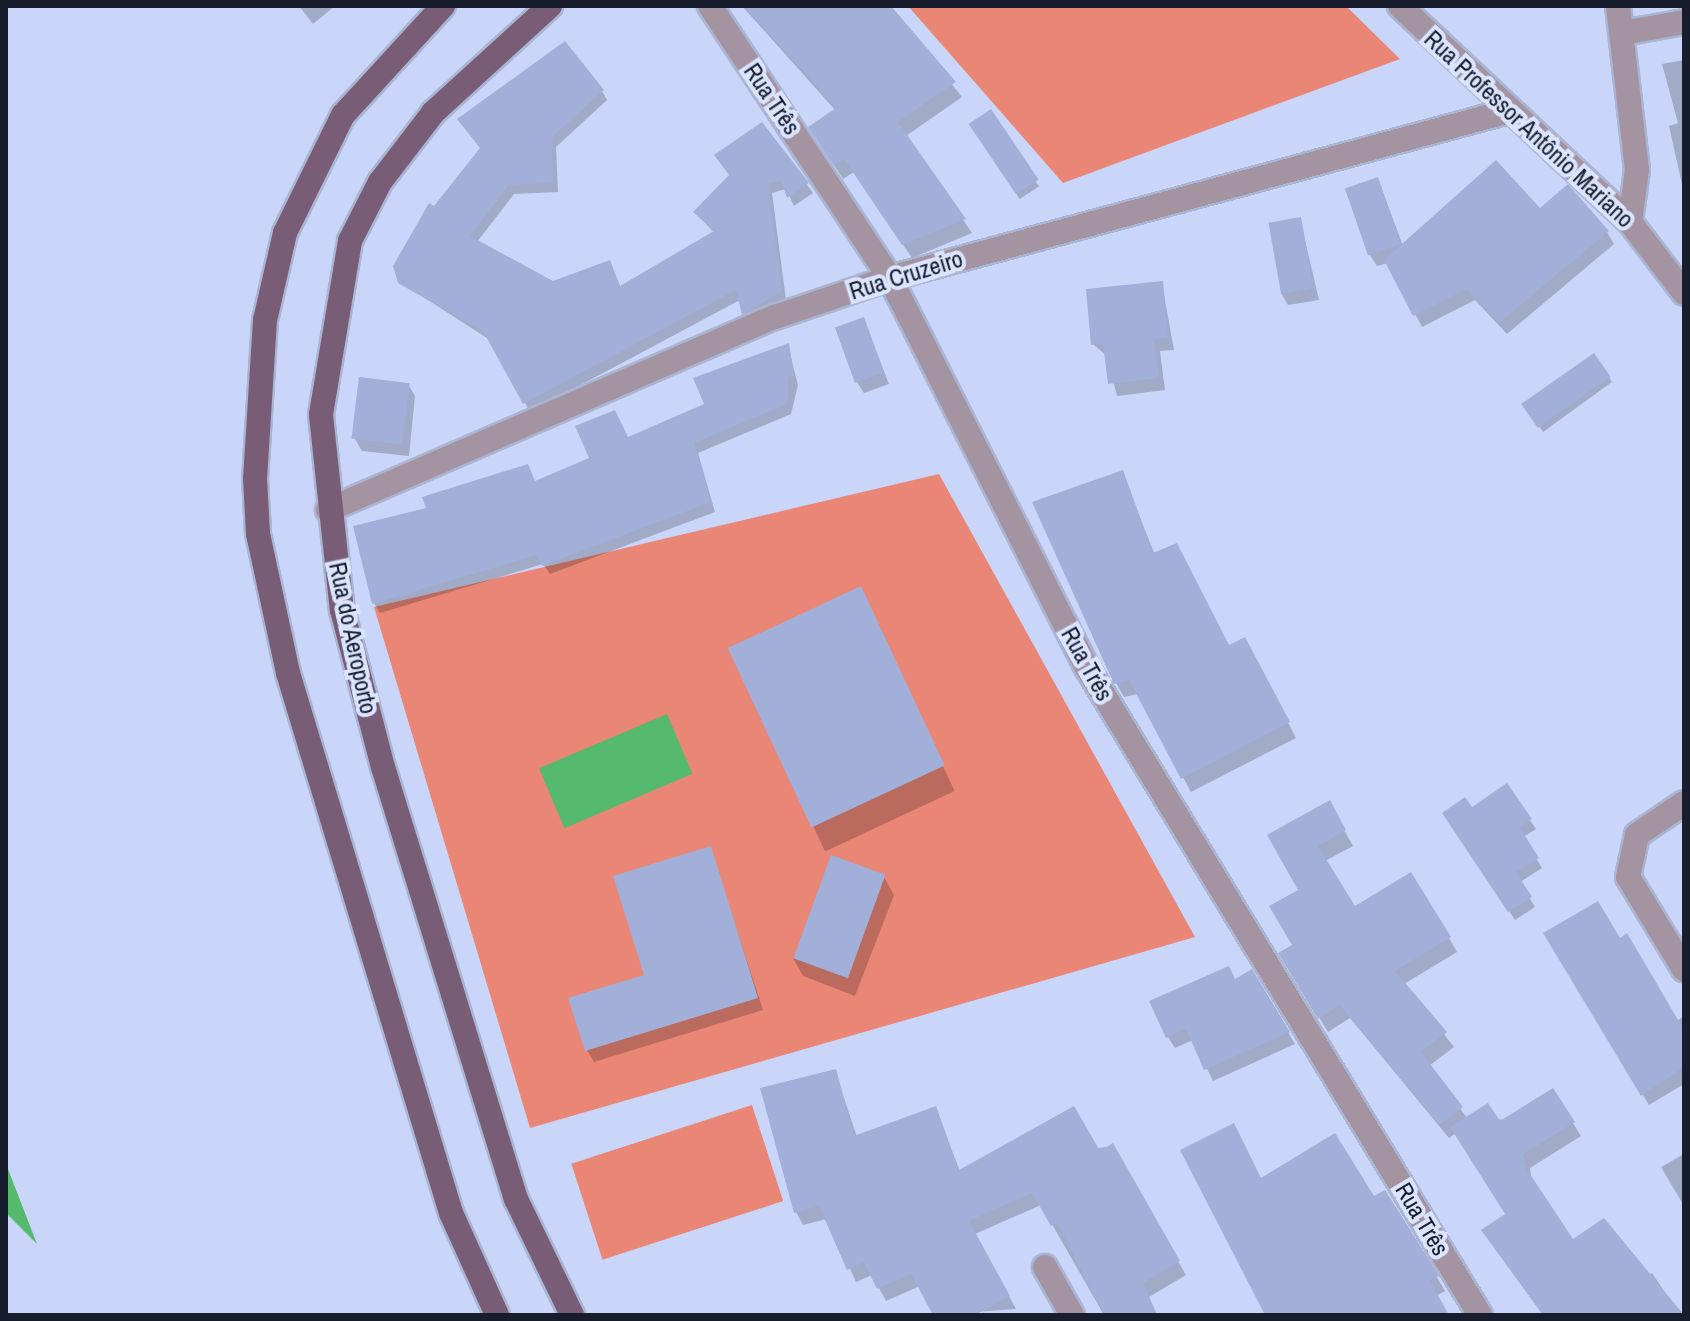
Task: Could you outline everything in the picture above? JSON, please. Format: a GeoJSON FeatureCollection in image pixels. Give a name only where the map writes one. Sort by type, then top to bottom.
{"type":"FeatureCollection","features":[{"type":"Feature","properties":{"kind":"main road"},"geometry":{"type":"LineString","coordinates":[[443,6],[343,115],[285,233],[265,320],[255,478],[258,534],[288,673],[451,1213],[497,1315]]}},
{"type":"Feature","properties":{"kind":"main road","name":"Rua do Aeroporto"},"geometry":{"type":"LineString","coordinates":[[550,6],[433,113],[380,182],[350,241],[321,415],[328,510],[345,624],[475,1077],[516,1199],[572,1315]]}},
{"type":"Feature","properties":{"kind":"street","name":"Rua Três"},"geometry":{"type":"LineString","coordinates":[[710,6],[890,278],[1086,666],[1480,1315]]}},
{"type":"Feature","properties":{"kind":"street","name":"Rua Professor Antônio Mariano"},"geometry":{"type":"LineString","coordinates":[[1400,6],[1630,222],[1684,293]]}},
{"type":"Feature","properties":{"kind":"street"},"geometry":{"type":"LineString","coordinates":[[1618,6],[1637,170],[1630,222]]}},
{"type":"Feature","properties":{"kind":"street"},"geometry":{"type":"LineString","coordinates":[[1623,33],[1684,22]]}},
{"type":"Feature","properties":{"kind":"street","name":"Rua Cruzeiro"},"geometry":{"type":"LineString","coordinates":[[328,510],[775,317],[890,278],[1509,111]]}},
{"type":"Feature","properties":{"kind":"street"},"geometry":{"type":"LineString","coordinates":[[1684,803],[1637,835],[1628,877],[1684,969]]}},
{"type":"Feature","properties":{"kind":"street"},"geometry":{"type":"LineString","coordinates":[[1045,1267],[1072,1315]]}},
{"type":"Feature","properties":{"kind":"shaded area"},"geometry":{"type":"Polygon","coordinates":[[[908,6],[1346,6],[1400,59],[1063,183],[908,6]]]}},
{"type":"Feature","properties":{"kind":"shaded area"},"geometry":{"type":"Polygon","coordinates":[[[939,474],[1195,937],[530,1128],[374,607],[939,474]]]}},
{"type":"Feature","properties":{"kind":"shaded area"},"geometry":{"type":"Polygon","coordinates":[[[667,714],[692,774],[564,828],[539,768],[667,714]]]}},
{"type":"Feature","properties":{"kind":"shaded area"},"geometry":{"type":"Polygon","coordinates":[[[752,1105],[783,1201],[603,1260],[571,1164],[752,1105]]]}},
{"type":"Feature","properties":{"kind":"shaded area"},"geometry":{"type":"Polygon","coordinates":[[[6,1164],[37,1244],[6,1213],[6,1164]]]}},
{"type":"Feature","properties":{"kind":"building"},"geometry":{"type":"Polygon","coordinates":[[[744,6],[891,6],[956,82],[898,122],[966,219],[902,245],[844,159],[834,166],[808,127],[836,108],[744,6]]]}},
{"type":"Feature","properties":{"kind":"building"},"geometry":{"type":"Polygon","coordinates":[[[565,41],[604,90],[552,137],[553,183],[509,185],[470,236],[553,281],[610,260],[620,286],[714,231],[693,212],[729,175],[714,155],[762,122],[809,183],[787,198],[781,181],[768,184],[782,291],[742,315],[736,290],[523,404],[483,331],[398,283],[393,266],[429,203],[434,206],[480,148],[457,119],[565,41]]]}},
{"type":"Feature","properties":{"kind":"building"},"geometry":{"type":"Polygon","coordinates":[[[991,109],[1039,179],[1016,195],[969,124],[991,109]]]}},
{"type":"Feature","properties":{"kind":"building"},"geometry":{"type":"Polygon","coordinates":[[[1496,160],[1540,208],[1568,184],[1609,231],[1499,323],[1467,289],[1413,316],[1384,260],[1496,160]]]}},
{"type":"Feature","properties":{"kind":"building"},"geometry":{"type":"Polygon","coordinates":[[[1378,177],[1401,244],[1368,256],[1345,188],[1378,177]]]}},
{"type":"Feature","properties":{"kind":"building"},"geometry":{"type":"Polygon","coordinates":[[[1301,217],[1314,288],[1281,294],[1269,223],[1301,217]]]}},
{"type":"Feature","properties":{"kind":"building"},"geometry":{"type":"Polygon","coordinates":[[[1163,281],[1168,338],[1154,339],[1159,378],[1108,384],[1103,344],[1091,345],[1086,289],[1163,281]]]}},
{"type":"Feature","properties":{"kind":"building"},"geometry":{"type":"Polygon","coordinates":[[[864,317],[884,372],[855,383],[835,328],[864,317]]]}},
{"type":"Feature","properties":{"kind":"building"},"geometry":{"type":"Polygon","coordinates":[[[789,343],[794,376],[788,377],[787,404],[694,443],[711,502],[542,566],[537,555],[372,604],[353,526],[426,508],[422,497],[528,464],[535,481],[589,458],[575,426],[615,410],[628,437],[704,404],[693,378],[789,343]]]}},
{"type":"Feature","properties":{"kind":"building"},"geometry":{"type":"Polygon","coordinates":[[[1594,353],[1611,377],[1538,428],[1521,404],[1594,353]]]}},
{"type":"Feature","properties":{"kind":"building"},"geometry":{"type":"Polygon","coordinates":[[[359,377],[410,383],[402,445],[351,439],[359,377]]]}},
{"type":"Feature","properties":{"kind":"building"},"geometry":{"type":"Polygon","coordinates":[[[1123,470],[1153,553],[1177,543],[1229,645],[1245,637],[1290,722],[1181,779],[1129,680],[1114,684],[1032,502],[1123,470]]]}},
{"type":"Feature","properties":{"kind":"building"},"geometry":{"type":"Polygon","coordinates":[[[861,586],[945,765],[811,828],[728,648],[861,586]]]}},
{"type":"Feature","properties":{"kind":"building"},"geometry":{"type":"Polygon","coordinates":[[[1507,783],[1532,819],[1520,828],[1539,858],[1516,872],[1532,897],[1508,912],[1442,813],[1465,797],[1472,807],[1507,783]]]}},
{"type":"Feature","properties":{"kind":"building"},"geometry":{"type":"Polygon","coordinates":[[[1330,800],[1346,830],[1318,846],[1355,906],[1411,872],[1451,937],[1395,971],[1447,1032],[1421,1052],[1463,1107],[1439,1125],[1340,1005],[1318,1019],[1278,953],[1292,945],[1269,906],[1298,890],[1267,835],[1330,800]]]}},
{"type":"Feature","properties":{"kind":"building"},"geometry":{"type":"Polygon","coordinates":[[[711,846],[758,998],[585,1051],[568,998],[644,975],[613,876],[711,846]]]}},
{"type":"Feature","properties":{"kind":"building"},"geometry":{"type":"Polygon","coordinates":[[[831,855],[886,875],[848,978],[793,958],[831,855]]]}},
{"type":"Feature","properties":{"kind":"building"},"geometry":{"type":"Polygon","coordinates":[[[1598,901],[1620,938],[1627,933],[1684,1030],[1684,1067],[1641,1096],[1543,933],[1598,901]]]}},
{"type":"Feature","properties":{"kind":"building"},"geometry":{"type":"Polygon","coordinates":[[[1229,966],[1235,979],[1252,969],[1290,1032],[1204,1070],[1186,1029],[1166,1038],[1149,1001],[1229,966]]]}},
{"type":"Feature","properties":{"kind":"building"},"geometry":{"type":"Polygon","coordinates":[[[836,1069],[854,1136],[936,1106],[959,1170],[1074,1106],[1100,1151],[1113,1143],[1180,1261],[1143,1283],[1157,1315],[1104,1315],[1057,1223],[1051,1226],[1032,1193],[969,1221],[1010,1296],[975,1315],[933,1315],[911,1274],[877,1289],[864,1262],[847,1270],[819,1206],[794,1213],[760,1088],[836,1069]]]}},
{"type":"Feature","properties":{"kind":"building"},"geometry":{"type":"Polygon","coordinates":[[[1553,1088],[1575,1122],[1523,1154],[1526,1168],[1573,1239],[1604,1218],[1684,1315],[1543,1315],[1481,1230],[1505,1214],[1450,1127],[1488,1103],[1500,1121],[1553,1088]]]}},
{"type":"Feature","properties":{"kind":"building"},"geometry":{"type":"Polygon","coordinates":[[[1234,1123],[1261,1178],[1335,1133],[1374,1196],[1385,1190],[1406,1223],[1439,1276],[1430,1281],[1449,1315],[1265,1315],[1180,1150],[1234,1123]]]}}]}
